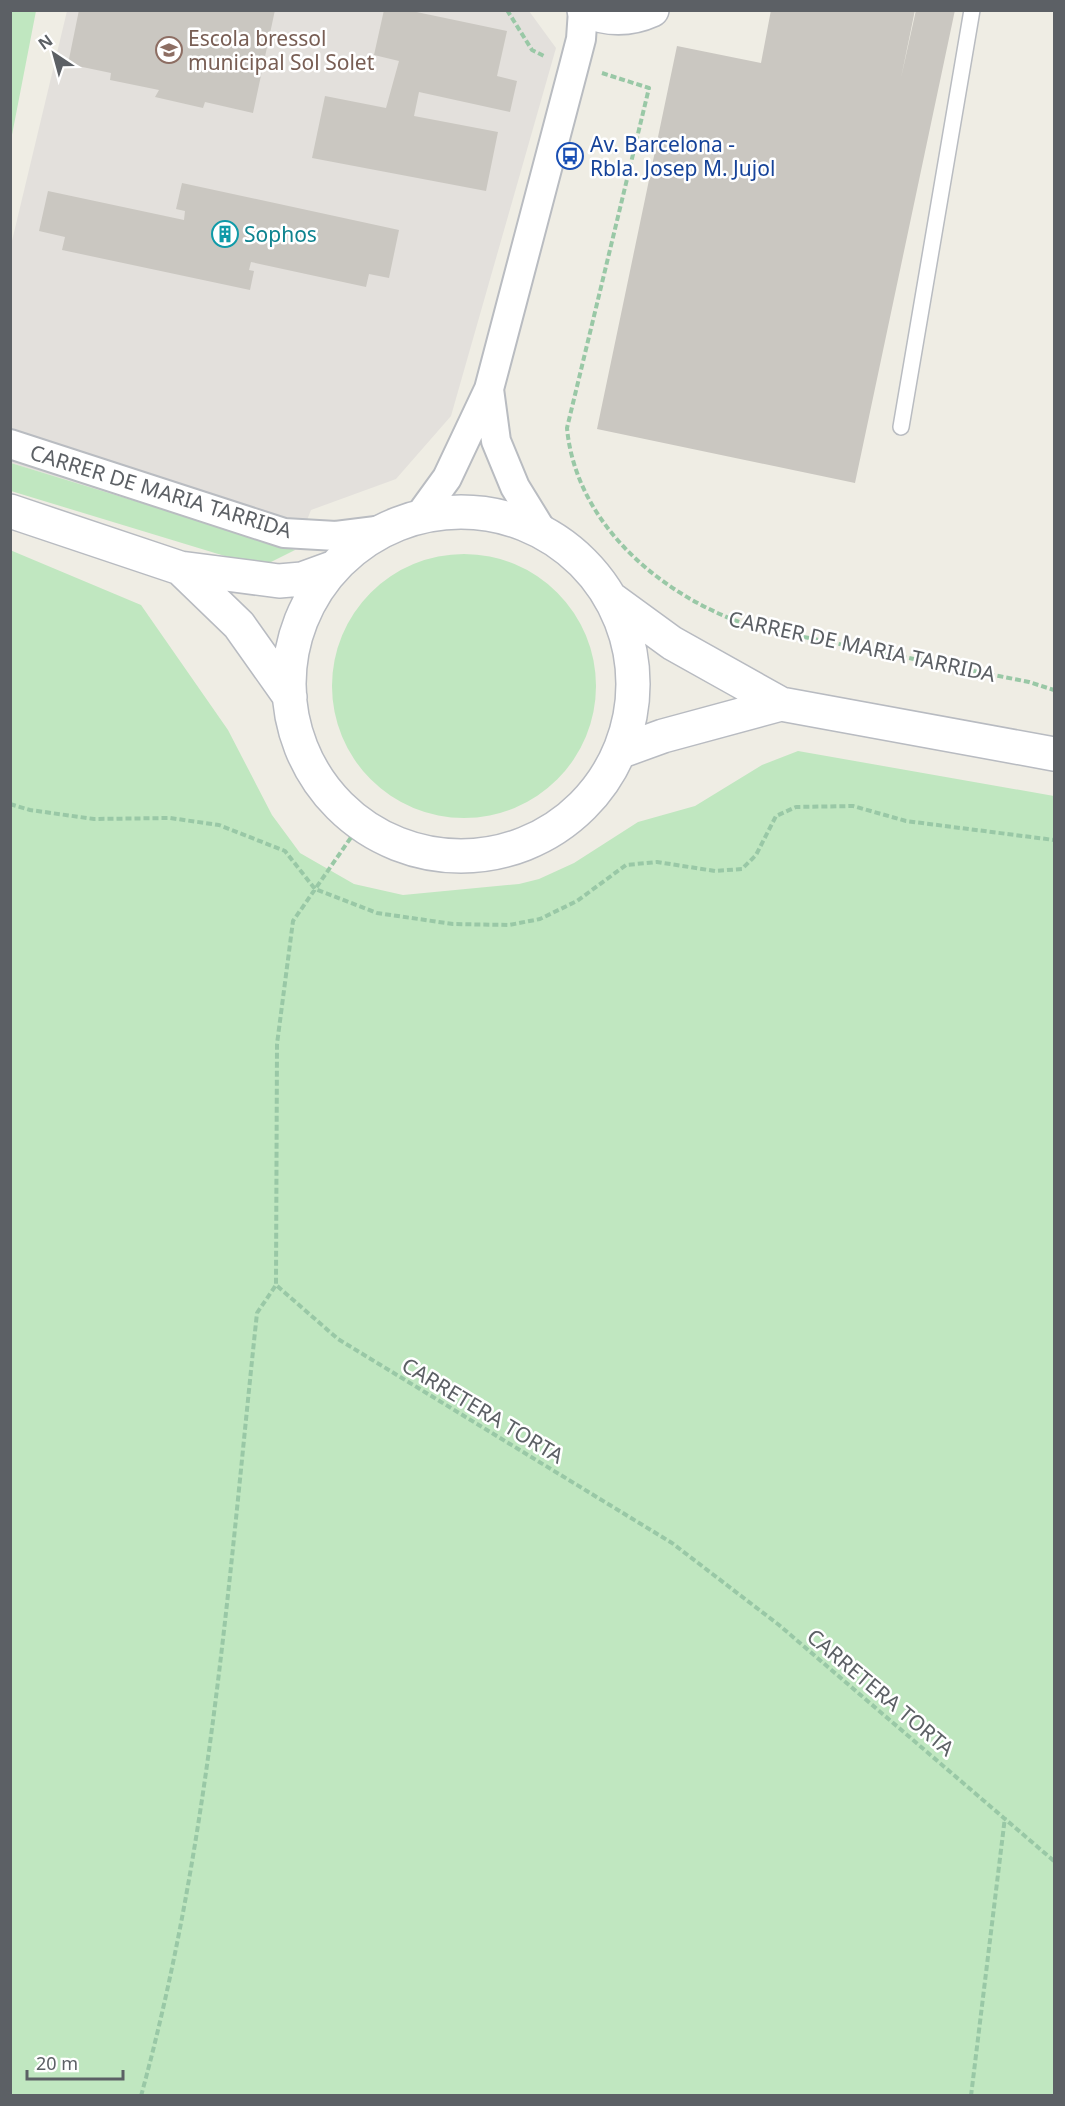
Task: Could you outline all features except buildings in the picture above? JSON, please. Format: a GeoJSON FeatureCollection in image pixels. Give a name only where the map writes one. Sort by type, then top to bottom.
{"type":"FeatureCollection","features":[{"type":"Feature","properties":{"kind":"main road"},"geometry":{"type":"LineString","coordinates":[[584,10],[601,16],[620,18],[652,10]]}},
{"type":"Feature","properties":{"kind":"main road"},"geometry":{"type":"LineString","coordinates":[[10,511],[180,568],[279,581],[302,579],[335,567]]}},
{"type":"Feature","properties":{"kind":"main road"},"geometry":{"type":"LineString","coordinates":[[460,512],[481,513],[522,522],[542,531],[582,560],[612,599],[627,636],[633,675],[632,706],[619,752],[598,787],[570,816],[535,838],[496,852],[456,856],[425,851],[396,843],[360,823],[329,794],[311,768],[298,739],[290,697],[293,650],[302,620],[316,592],[335,567],[366,540],[384,530],[418,518],[460,512]]}},
{"type":"Feature","properties":{"kind":"main road"},"geometry":{"type":"LineString","coordinates":[[180,568],[239,625],[290,697]]}},
{"type":"Feature","properties":{"kind":"main road"},"geometry":{"type":"LineString","coordinates":[[612,599],[672,643],[781,704],[1054,754]]}},
{"type":"Feature","properties":{"kind":"main road"},"geometry":{"type":"LineString","coordinates":[[619,752],[663,736],[781,704]]}},
{"type":"Feature","properties":{"kind":"street"},"geometry":{"type":"LineString","coordinates":[[418,518],[447,478],[489,389],[581,39],[584,10]]}},
{"type":"Feature","properties":{"kind":"street"},"geometry":{"type":"LineString","coordinates":[[489,389],[496,441],[515,487],[542,531]]}},
{"type":"Feature","properties":{"kind":"street","name":"CARRER DE MARIA TARRIDA"},"geometry":{"type":"LineString","coordinates":[[10,444],[284,534],[336,536],[384,530]]}},
{"type":"Feature","properties":{"kind":"lane"},"geometry":{"type":"LineString","coordinates":[[902,427],[972,10]]}},
{"type":"Feature","properties":{"kind":"path"},"geometry":{"type":"LineString","coordinates":[[507,10],[532,50],[550,60]]}},
{"type":"Feature","properties":{"kind":"path","name":"CARRER DE MARIA TARRIDA"},"geometry":{"type":"LineString","coordinates":[[599,73],[650,87],[567,428],[569,451],[576,475],[604,522],[621,543],[663,581],[698,605],[727,619],[754,627],[1029,682],[1054,690]]}},
{"type":"Feature","properties":{"kind":"path"},"geometry":{"type":"LineString","coordinates":[[10,804],[30,810],[94,819],[170,818],[219,825],[285,851],[315,889],[377,913],[453,924],[509,925],[540,919],[577,901],[626,865],[657,862],[715,871],[742,869],[756,855],[776,816],[796,807],[853,806],[906,821],[1054,840]]}},
{"type":"Feature","properties":{"kind":"path"},"geometry":{"type":"LineString","coordinates":[[141,2096],[159,2032],[195,1834],[222,1637],[257,1314],[276,1285],[277,1044],[293,921],[360,823]]}},
{"type":"Feature","properties":{"kind":"path","name":"CARRETERA TORTA"},"geometry":{"type":"LineString","coordinates":[[276,1285],[338,1339],[672,1544],[779,1625],[1005,1816],[1054,1861]]}},
{"type":"Feature","properties":{"kind":"path"},"geometry":{"type":"LineString","coordinates":[[971,2096],[1005,1816]]}},
{"type":"Feature","properties":{"kind":"shaded area"},"geometry":{"type":"Polygon","coordinates":[[[67,11],[529,11],[556,48],[451,416],[396,479],[311,510],[295,550],[11,463],[11,245],[67,11]]]}},
{"type":"Feature","properties":{"kind":"green space"},"geometry":{"type":"Polygon","coordinates":[[[10,11],[36,11],[11,140],[10,11]]]}},
{"type":"Feature","properties":{"kind":"green space"},"geometry":{"type":"Polygon","coordinates":[[[11,463],[295,550],[261,567],[11,491],[11,463]]]}},
{"type":"Feature","properties":{"kind":"green space"},"geometry":{"type":"Polygon","coordinates":[[[10,550],[141,605],[228,730],[272,815],[300,853],[354,884],[403,895],[519,884],[539,879],[574,863],[638,822],[695,806],[762,765],[798,751],[1054,796],[1054,2095],[11,2095],[10,550]]]}},
{"type":"Feature","properties":{"kind":"green space"},"geometry":{"type":"Polygon","coordinates":[[[464,554],[490,557],[514,564],[537,577],[557,593],[573,613],[586,636],[593,660],[596,686],[593,712],[586,736],[573,759],[557,779],[537,795],[514,808],[490,815],[464,818],[438,815],[414,808],[391,795],[371,779],[355,759],[342,736],[335,712],[332,686],[335,660],[342,636],[355,613],[371,593],[391,577],[414,564],[438,557],[464,554]]]}},
{"type":"Feature","properties":{"kind":"place","name":"Escola bressol municipal Sol Solet"},"geometry":{"type":"Point","coordinates":[169,50]}},
{"type":"Feature","properties":{"kind":"place","name":"Av. Barcelona - Rbla. Josep M. Jujol"},"geometry":{"type":"Point","coordinates":[570,156]}},
{"type":"Feature","properties":{"kind":"place","name":"Sophos"},"geometry":{"type":"Point","coordinates":[225,234]}}]}
